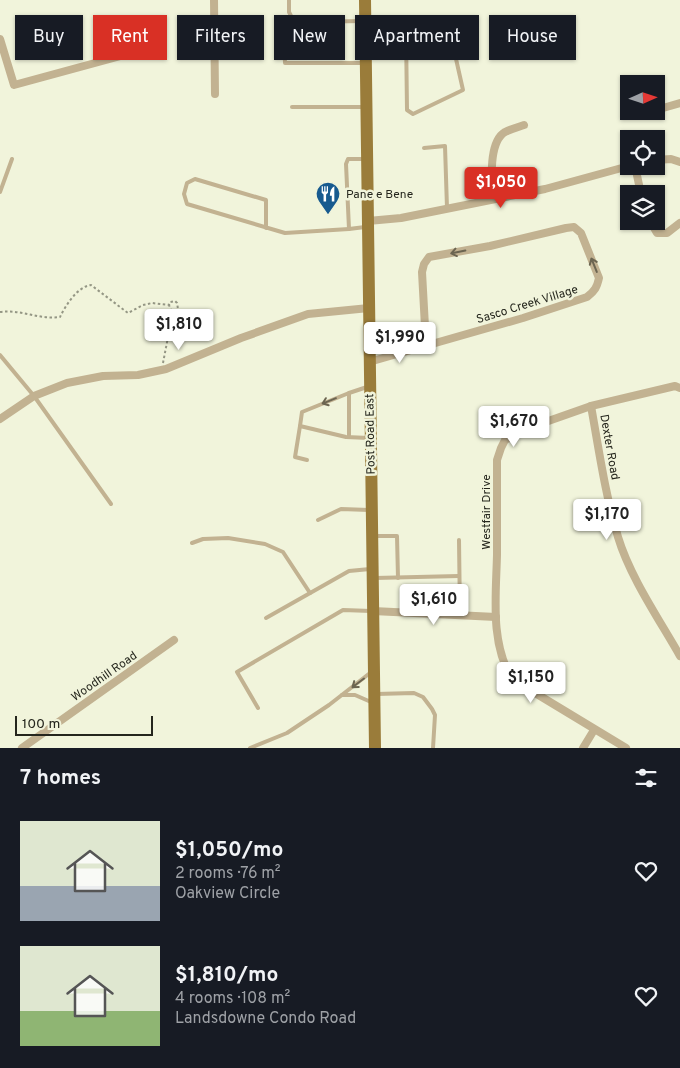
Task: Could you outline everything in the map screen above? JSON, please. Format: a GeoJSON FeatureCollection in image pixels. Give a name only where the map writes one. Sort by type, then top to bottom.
{"type":"FeatureCollection","features":[{"type":"Feature","properties":{"kind":"main road","name":"Post Road East"},"geometry":{"type":"LineString","coordinates":[[365,0],[365,15]]}},
{"type":"Feature","properties":{"kind":"main road","name":"Post Road East"},"geometry":{"type":"LineString","coordinates":[[366,60],[375,748]]}},
{"type":"Feature","properties":{"kind":"street"},"geometry":{"type":"LineString","coordinates":[[214,0],[215,94]]}},
{"type":"Feature","properties":{"kind":"street"},"geometry":{"type":"LineString","coordinates":[[0,39],[14,85],[106,60]]}},
{"type":"Feature","properties":{"kind":"street"},"geometry":{"type":"LineString","coordinates":[[665,107],[680,103]]}},
{"type":"Feature","properties":{"kind":"street"},"geometry":{"type":"LineString","coordinates":[[492,199],[492,161],[496,142],[504,132],[524,125]]}},
{"type":"Feature","properties":{"kind":"street"},"geometry":{"type":"LineString","coordinates":[[665,159],[680,162]]}},
{"type":"Feature","properties":{"kind":"street"},"geometry":{"type":"LineString","coordinates":[[368,224],[545,189],[620,168]]}},
{"type":"Feature","properties":{"kind":"street"},"geometry":{"type":"LineString","coordinates":[[655,230],[657,233],[667,233],[680,223]]}},
{"type":"Feature","properties":{"kind":"street","name":"Sasco Creek Village"},"geometry":{"type":"LineString","coordinates":[[369,362],[523,318],[587,297],[598,286],[599,278],[581,233],[574,227],[566,228],[429,258],[424,264],[422,272],[426,345]]}},
{"type":"Feature","properties":{"kind":"street"},"geometry":{"type":"LineString","coordinates":[[0,418],[34,396],[67,382],[103,376],[138,375],[166,368],[308,314],[368,308]]}},
{"type":"Feature","properties":{"kind":"street","name":"Westfair Drive"},"geometry":{"type":"LineString","coordinates":[[626,748],[512,679],[505,668],[501,657],[496,617],[497,460],[506,440],[517,434],[590,406],[675,386],[680,388]]}},
{"type":"Feature","properties":{"kind":"street","name":"Dexter Road"},"geometry":{"type":"LineString","coordinates":[[590,406],[606,490],[618,538],[632,572],[680,656]]}},
{"type":"Feature","properties":{"kind":"street"},"geometry":{"type":"LineString","coordinates":[[373,612],[496,617]]}},
{"type":"Feature","properties":{"kind":"street","name":"Woodhill Road"},"geometry":{"type":"LineString","coordinates":[[22,748],[174,640]]}},
{"type":"Feature","properties":{"kind":"street"},"geometry":{"type":"LineString","coordinates":[[584,748],[594,730]]}},
{"type":"Feature","properties":{"kind":"lane"},"geometry":{"type":"LineString","coordinates":[[289,0],[289,12],[293,20],[355,26]]}},
{"type":"Feature","properties":{"kind":"lane"},"geometry":{"type":"LineString","coordinates":[[406,32],[430,45],[454,50],[463,90],[413,114],[407,110],[406,32]]}},
{"type":"Feature","properties":{"kind":"lane"},"geometry":{"type":"LineString","coordinates":[[285,60],[285,63],[366,63]]}},
{"type":"Feature","properties":{"kind":"lane"},"geometry":{"type":"LineString","coordinates":[[292,108],[366,107]]}},
{"type":"Feature","properties":{"kind":"lane"},"geometry":{"type":"LineString","coordinates":[[424,148],[445,146],[447,208]]}},
{"type":"Feature","properties":{"kind":"lane"},"geometry":{"type":"LineString","coordinates":[[0,192],[12,159]]}},
{"type":"Feature","properties":{"kind":"lane"},"geometry":{"type":"LineString","coordinates":[[349,229],[346,164],[348,159],[367,159]]}},
{"type":"Feature","properties":{"kind":"lane"},"geometry":{"type":"LineString","coordinates":[[266,228],[266,200],[195,180],[187,183],[184,194],[187,204],[285,234],[349,229],[368,224]]}},
{"type":"Feature","properties":{"kind":"lane"},"geometry":{"type":"LineString","coordinates":[[0,354],[34,396],[64,441],[92,476],[111,504]]}},
{"type":"Feature","properties":{"kind":"lane"},"geometry":{"type":"LineString","coordinates":[[306,460],[295,457],[302,412],[369,386]]}},
{"type":"Feature","properties":{"kind":"lane"},"geometry":{"type":"LineString","coordinates":[[349,393],[349,437]]}},
{"type":"Feature","properties":{"kind":"lane"},"geometry":{"type":"LineString","coordinates":[[300,426],[349,437],[370,438]]}},
{"type":"Feature","properties":{"kind":"lane"},"geometry":{"type":"LineString","coordinates":[[318,520],[341,510],[371,510]]}},
{"type":"Feature","properties":{"kind":"lane"},"geometry":{"type":"LineString","coordinates":[[371,536],[397,536],[398,578]]}},
{"type":"Feature","properties":{"kind":"lane"},"geometry":{"type":"LineString","coordinates":[[192,543],[203,539],[228,538],[265,544],[286,556],[310,593]]}},
{"type":"Feature","properties":{"kind":"lane"},"geometry":{"type":"LineString","coordinates":[[459,540],[460,616]]}},
{"type":"Feature","properties":{"kind":"lane"},"geometry":{"type":"LineString","coordinates":[[266,618],[349,571],[398,578],[460,576]]}},
{"type":"Feature","properties":{"kind":"lane"},"geometry":{"type":"LineString","coordinates":[[258,708],[237,672],[343,610],[373,612]]}},
{"type":"Feature","properties":{"kind":"lane"},"geometry":{"type":"LineString","coordinates":[[250,748],[287,733],[374,670]]}},
{"type":"Feature","properties":{"kind":"lane"},"geometry":{"type":"LineString","coordinates":[[342,695],[355,695],[375,699],[414,693],[423,697],[435,715],[434,748]]}},
{"type":"Feature","properties":{"kind":"path"},"geometry":{"type":"LineString","coordinates":[[0,312],[18,311],[35,316],[60,317],[67,304],[85,286],[91,285],[128,313],[143,305],[152,303],[169,305],[172,301],[177,303],[178,309],[173,311]]}},
{"type":"Feature","properties":{"kind":"path"},"geometry":{"type":"LineString","coordinates":[[169,305],[169,309],[173,311]]}},
{"type":"Feature","properties":{"kind":"path"},"geometry":{"type":"LineString","coordinates":[[166,368],[163,362],[173,311]]}},
{"type":"Feature","properties":{"kind":"place","name":"Pane e Bene"},"geometry":{"type":"Point","coordinates":[328,215]}}]}
